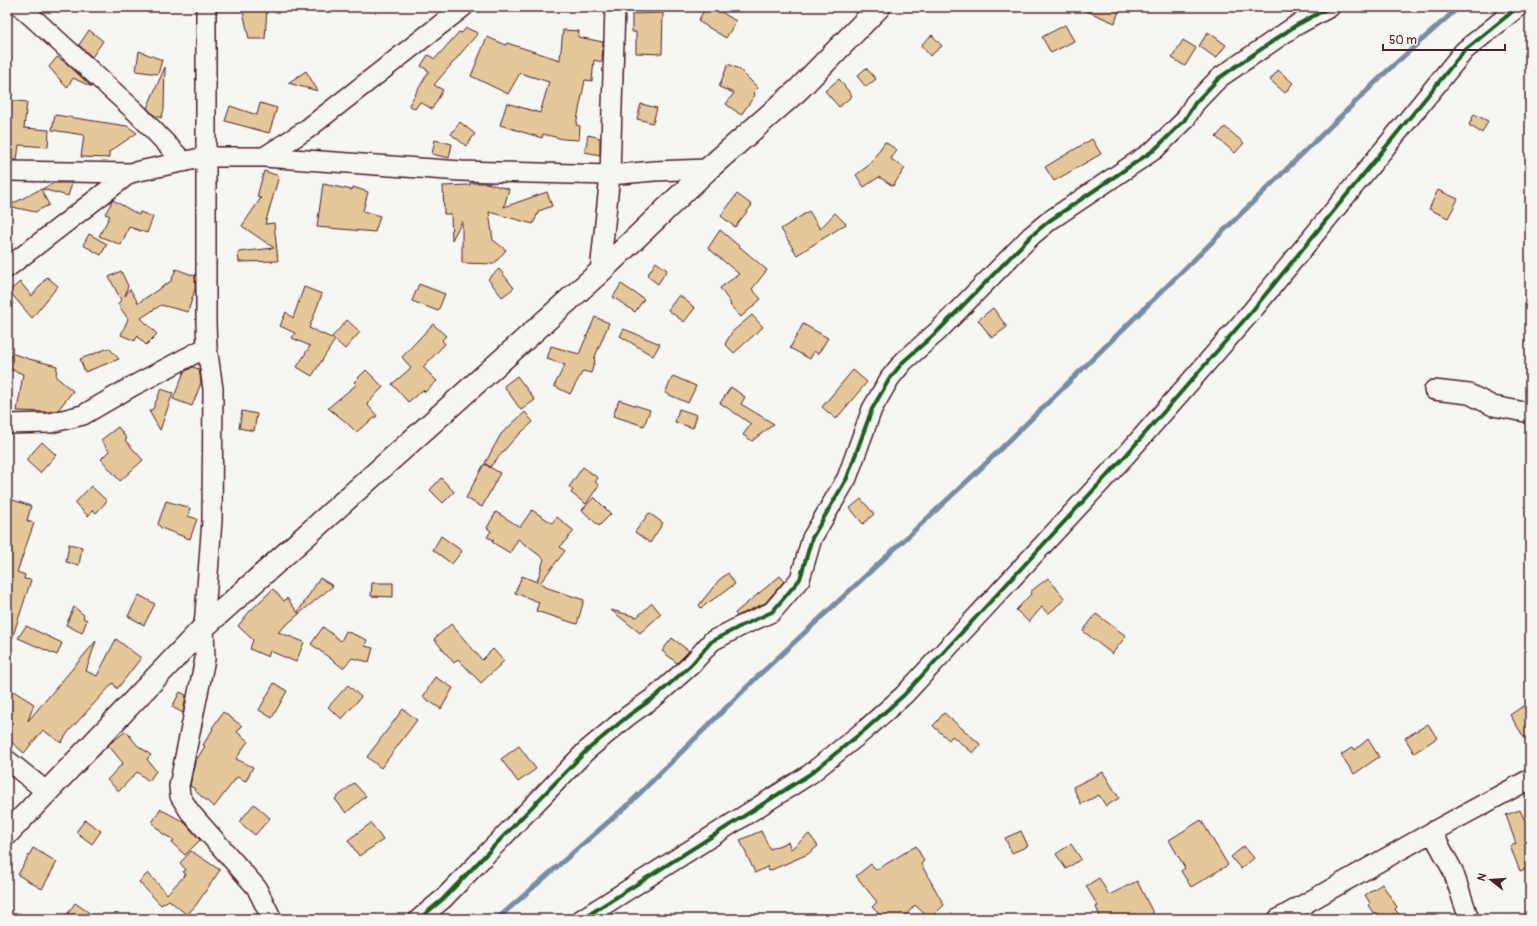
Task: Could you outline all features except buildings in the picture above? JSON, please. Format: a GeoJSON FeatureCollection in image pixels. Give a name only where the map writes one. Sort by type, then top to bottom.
{"type":"FeatureCollection","features":[{"type":"Feature","properties":{"kind":"street"},"geometry":{"type":"LineString","coordinates":[[22,7],[136,112],[184,162]]}},
{"type":"Feature","properties":{"kind":"street"},"geometry":{"type":"LineString","coordinates":[[206,7],[205,157],[207,347],[213,389],[212,520],[204,627],[205,660],[179,786],[180,796],[190,812],[256,888],[272,919]]}},
{"type":"Feature","properties":{"kind":"street"},"geometry":{"type":"LineString","coordinates":[[264,157],[306,130],[463,7]]}},
{"type":"Feature","properties":{"kind":"street"},"geometry":{"type":"LineString","coordinates":[[600,272],[610,175],[615,7]]}},
{"type":"Feature","properties":{"kind":"street"},"geometry":{"type":"LineString","coordinates":[[7,834],[204,627],[600,272],[708,169],[798,90],[879,7]]}},
{"type":"Feature","properties":{"kind":"street"},"geometry":{"type":"LineString","coordinates":[[419,919],[449,893],[586,751],[628,716],[656,696],[691,665],[712,641],[740,626],[772,612],[800,579],[812,538],[847,478],[872,409],[890,378],[904,361],[937,332],[1043,226],[1154,150],[1169,137],[1184,121],[1195,103],[1218,78],[1295,26],[1330,7]]}},
{"type":"Feature","properties":{"kind":"street"},"geometry":{"type":"LineString","coordinates":[[582,919],[810,774],[866,729],[904,695],[1127,454],[1241,323],[1464,51],[1518,7]]}},
{"type":"Feature","properties":{"kind":"street"},"geometry":{"type":"LineString","coordinates":[[7,171],[130,173],[205,157],[264,157],[461,170],[610,175],[654,170],[708,169]]}},
{"type":"Feature","properties":{"kind":"street"},"geometry":{"type":"LineString","coordinates":[[7,268],[130,173]]}},
{"type":"Feature","properties":{"kind":"street"},"geometry":{"type":"LineString","coordinates":[[7,424],[50,423],[83,415],[131,387],[207,347]]}},
{"type":"Feature","properties":{"kind":"street"},"geometry":{"type":"LineString","coordinates":[[1434,390],[1469,394],[1493,406],[1530,414]]}},
{"type":"Feature","properties":{"kind":"street"},"geometry":{"type":"LineString","coordinates":[[7,760],[47,792]]}},
{"type":"Feature","properties":{"kind":"street"},"geometry":{"type":"LineString","coordinates":[[1278,919],[1530,778]]}},
{"type":"Feature","properties":{"kind":"street"},"geometry":{"type":"LineString","coordinates":[[1432,832],[1453,871],[1469,919]]}},
{"type":"Feature","properties":{"kind":"waterway"},"geometry":{"type":"LineString","coordinates":[[497,919],[630,803],[756,678],[977,472],[1387,71],[1459,7]]}},
{"type":"Feature","properties":{"kind":"cycle path"},"geometry":{"type":"LineString","coordinates":[[419,919],[443,899],[586,751],[628,716],[656,696],[691,665],[712,641],[772,612],[800,579],[812,538],[847,478],[872,409],[890,378],[904,361],[937,332],[1031,236],[1049,221],[1154,150],[1184,121],[1195,103],[1219,78],[1295,26],[1330,7]]}},
{"type":"Feature","properties":{"kind":"cycle path"},"geometry":{"type":"LineString","coordinates":[[582,919],[810,774],[866,729],[904,695],[1127,454],[1252,311],[1464,51],[1518,7]]}}]}
